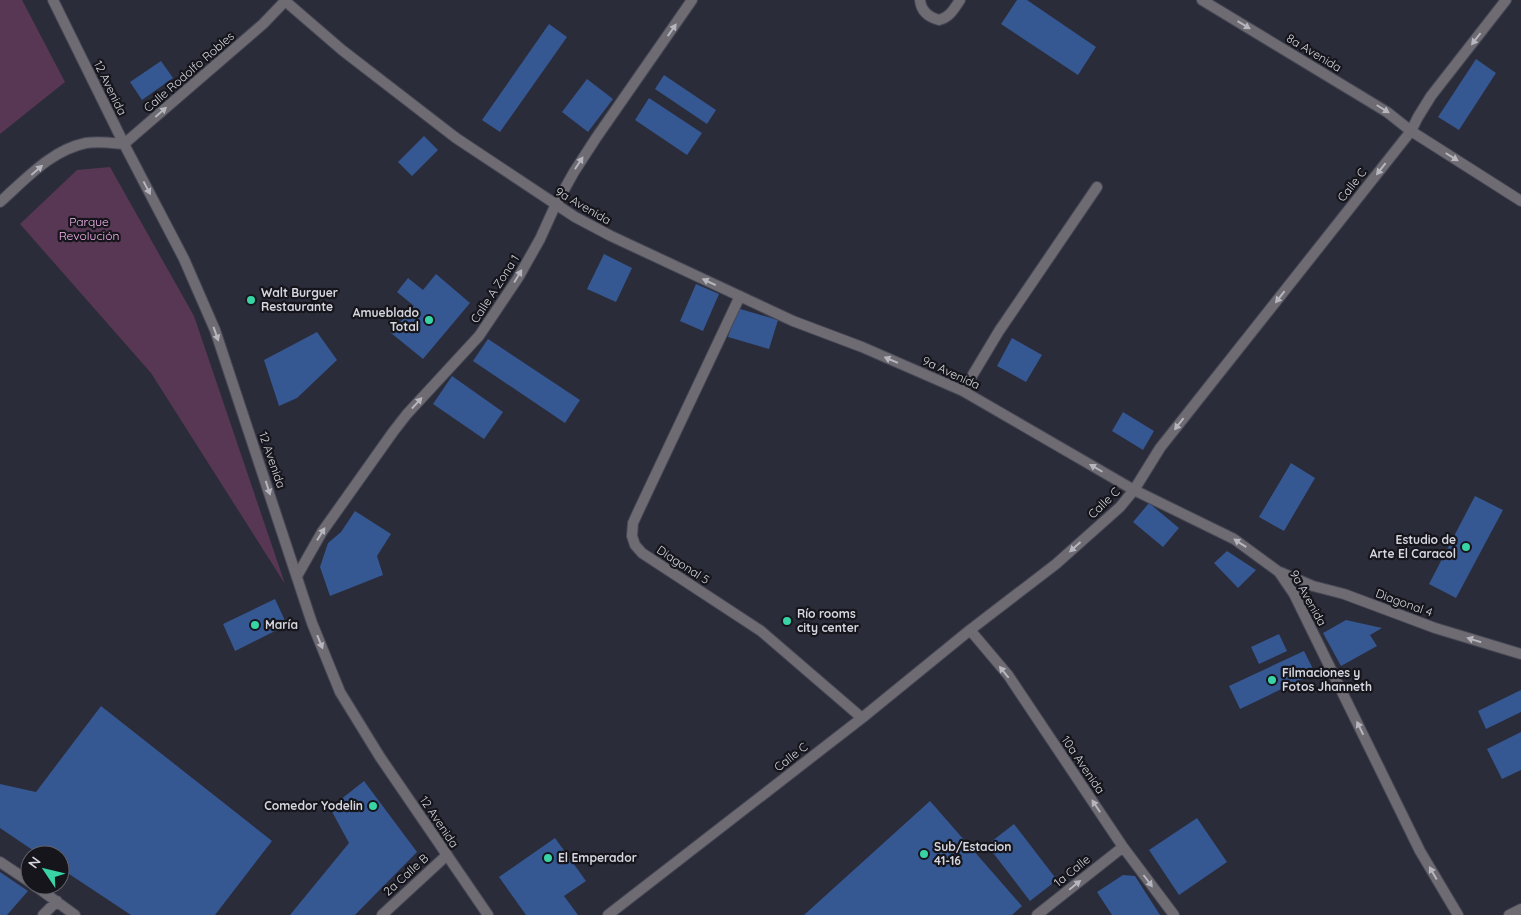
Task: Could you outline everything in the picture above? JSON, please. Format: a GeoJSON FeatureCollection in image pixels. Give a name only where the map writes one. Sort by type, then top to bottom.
{"type":"FeatureCollection","features":[{"type":"Feature","properties":{"kind":"street","name":"12 Avenida"},"geometry":{"type":"LineString","coordinates":[[52,0],[184,259],[215,330],[312,623],[340,692],[380,757],[488,915]]}},
{"type":"Feature","properties":{"kind":"street","name":"Calle Rodolfo Robles"},"geometry":{"type":"LineString","coordinates":[[124,144],[263,24],[285,0]]}},
{"type":"Feature","properties":{"kind":"street","name":"9a Avenida"},"geometry":{"type":"LineString","coordinates":[[285,0],[342,50],[456,138],[555,206],[611,236],[793,321],[862,347],[963,391],[1134,490],[1234,539],[1279,572],[1298,603],[1420,851],[1458,915]]}},
{"type":"Feature","properties":{"kind":"street","name":"Calle A Zona 1"},"geometry":{"type":"LineString","coordinates":[[298,576],[322,532],[393,432],[407,414],[479,336],[518,278],[574,172],[692,0]]}},
{"type":"Feature","properties":{"kind":"street"},"geometry":{"type":"LineString","coordinates":[[920,0],[921,8],[925,13],[939,20],[951,14],[960,0]]}},
{"type":"Feature","properties":{"kind":"street","name":"8a Avenida"},"geometry":{"type":"LineString","coordinates":[[1202,0],[1387,112],[1411,131],[1521,201]]}},
{"type":"Feature","properties":{"kind":"street","name":"Calle C"},"geometry":{"type":"LineString","coordinates":[[608,915],[862,718],[970,630],[1056,564],[1120,507],[1134,490],[1160,448],[1411,131],[1431,96],[1506,0]]}},
{"type":"Feature","properties":{"kind":"street"},"geometry":{"type":"LineString","coordinates":[[0,202],[49,159],[65,150],[86,143],[124,144]]}},
{"type":"Feature","properties":{"kind":"street"},"geometry":{"type":"LineString","coordinates":[[963,391],[999,331],[1097,187]]}},
{"type":"Feature","properties":{"kind":"street","name":"Diagonal 5"},"geometry":{"type":"LineString","coordinates":[[740,296],[633,523],[632,536],[635,545],[652,561],[761,631],[862,718]]}},
{"type":"Feature","properties":{"kind":"street","name":"Diagonal 4"},"geometry":{"type":"LineString","coordinates":[[1279,572],[1313,586],[1344,594],[1436,628],[1521,654]]}},
{"type":"Feature","properties":{"kind":"street","name":"10a Avenida"},"geometry":{"type":"LineString","coordinates":[[970,630],[1008,675],[1123,847],[1174,915]]}},
{"type":"Feature","properties":{"kind":"street","name":"1a Calle"},"geometry":{"type":"LineString","coordinates":[[1037,915],[1123,847]]}},
{"type":"Feature","properties":{"kind":"street","name":"2a Calle B"},"geometry":{"type":"LineString","coordinates":[[382,915],[447,855]]}},
{"type":"Feature","properties":{"kind":"street"},"geometry":{"type":"LineString","coordinates":[[0,862],[20,875]]}},
{"type":"Feature","properties":{"kind":"street"},"geometry":{"type":"LineString","coordinates":[[48,895],[75,915]]}},
{"type":"Feature","properties":{"kind":"street"},"geometry":{"type":"LineString","coordinates":[[43,915],[57,901]]}},
{"type":"Feature","properties":{"kind":"street"},"geometry":{"type":"LineString","coordinates":[[1509,915],[1521,908]]}},
{"type":"Feature","properties":{"kind":"green space"},"geometry":{"type":"Polygon","coordinates":[[[0,0],[22,0],[65,82],[0,134],[0,0]]]}},
{"type":"Feature","properties":{"kind":"green space","name":"Parque Revolución"},"geometry":{"type":"Polygon","coordinates":[[[110,167],[194,316],[285,584],[151,373],[20,224],[77,170],[110,167]]]}},
{"type":"Feature","properties":{"kind":"building"},"geometry":{"type":"Polygon","coordinates":[[[1017,0],[1027,0],[1096,47],[1078,75],[1001,24],[1017,0]]]}},
{"type":"Feature","properties":{"kind":"building"},"geometry":{"type":"Polygon","coordinates":[[[549,24],[567,37],[500,132],[482,120],[549,24]]]}},
{"type":"Feature","properties":{"kind":"building"},"geometry":{"type":"Polygon","coordinates":[[[1476,59],[1496,73],[1459,130],[1438,117],[1476,59]]]}},
{"type":"Feature","properties":{"kind":"building"},"geometry":{"type":"Polygon","coordinates":[[[161,61],[173,78],[142,100],[130,82],[161,61]]]}},
{"type":"Feature","properties":{"kind":"building"},"geometry":{"type":"Polygon","coordinates":[[[664,75],[716,110],[707,124],[655,89],[664,75]]]}},
{"type":"Feature","properties":{"kind":"building"},"geometry":{"type":"Polygon","coordinates":[[[587,79],[613,99],[588,132],[562,112],[587,79]]]}},
{"type":"Feature","properties":{"kind":"building"},"geometry":{"type":"Polygon","coordinates":[[[649,98],[702,133],[687,155],[635,120],[649,98]]]}},
{"type":"Feature","properties":{"kind":"building"},"geometry":{"type":"Polygon","coordinates":[[[424,136],[438,150],[412,176],[398,162],[424,136]]]}},
{"type":"Feature","properties":{"kind":"building"},"geometry":{"type":"Polygon","coordinates":[[[604,254],[632,268],[616,302],[587,289],[604,254]]]}},
{"type":"Feature","properties":{"kind":"building","name":"Amueblado Total"},"geometry":{"type":"Polygon","coordinates":[[[436,274],[470,303],[423,359],[391,333],[414,306],[397,292],[408,278],[423,290],[436,274]]]}},
{"type":"Feature","properties":{"kind":"building"},"geometry":{"type":"Polygon","coordinates":[[[696,284],[719,294],[703,331],[680,321],[696,284]]]}},
{"type":"Feature","properties":{"kind":"building"},"geometry":{"type":"Polygon","coordinates":[[[737,308],[778,320],[769,349],[728,337],[737,308]]]}},
{"type":"Feature","properties":{"kind":"building"},"geometry":{"type":"Polygon","coordinates":[[[317,332],[337,360],[297,398],[279,406],[264,360],[317,332]]]}},
{"type":"Feature","properties":{"kind":"building"},"geometry":{"type":"Polygon","coordinates":[[[1012,338],[1042,355],[1026,382],[997,366],[1012,338]]]}},
{"type":"Feature","properties":{"kind":"building"},"geometry":{"type":"Polygon","coordinates":[[[488,339],[580,400],[565,423],[473,361],[488,339]]]}},
{"type":"Feature","properties":{"kind":"building"},"geometry":{"type":"Polygon","coordinates":[[[452,376],[503,412],[484,439],[433,404],[452,376]]]}},
{"type":"Feature","properties":{"kind":"building"},"geometry":{"type":"Polygon","coordinates":[[[1123,412],[1154,431],[1143,450],[1112,431],[1123,412]]]}},
{"type":"Feature","properties":{"kind":"building"},"geometry":{"type":"Polygon","coordinates":[[[1291,463],[1315,478],[1284,531],[1259,517],[1291,463]]]}},
{"type":"Feature","properties":{"kind":"building","name":"Estudio de Arte El Caracol"},"geometry":{"type":"Polygon","coordinates":[[[1475,496],[1503,510],[1456,598],[1429,584],[1475,496]]]}},
{"type":"Feature","properties":{"kind":"building"},"geometry":{"type":"Polygon","coordinates":[[[1149,503],[1179,528],[1163,547],[1133,522],[1149,503]]]}},
{"type":"Feature","properties":{"kind":"building"},"geometry":{"type":"Polygon","coordinates":[[[355,511],[391,534],[377,556],[383,575],[330,596],[320,567],[328,543],[341,532],[355,511]]]}},
{"type":"Feature","properties":{"kind":"building"},"geometry":{"type":"Polygon","coordinates":[[[1227,551],[1256,570],[1238,588],[1214,563],[1227,551]]]}},
{"type":"Feature","properties":{"kind":"building","name":"María"},"geometry":{"type":"Polygon","coordinates":[[[275,599],[287,625],[235,651],[223,624],[275,599]]]}},
{"type":"Feature","properties":{"kind":"building"},"geometry":{"type":"Polygon","coordinates":[[[1346,620],[1382,628],[1370,635],[1377,646],[1341,666],[1323,633],[1346,620]]]}},
{"type":"Feature","properties":{"kind":"building"},"geometry":{"type":"Polygon","coordinates":[[[1279,634],[1287,651],[1259,664],[1251,647],[1279,634]]]}},
{"type":"Feature","properties":{"kind":"building","name":"Filmaciones y Fotos Jhanneth"},"geometry":{"type":"Polygon","coordinates":[[[1304,651],[1315,673],[1240,709],[1229,686],[1304,651]]]}},
{"type":"Feature","properties":{"kind":"building"},"geometry":{"type":"Polygon","coordinates":[[[1521,690],[1521,712],[1486,729],[1478,711],[1521,690]]]}},
{"type":"Feature","properties":{"kind":"building"},"geometry":{"type":"Polygon","coordinates":[[[101,706],[272,841],[215,915],[131,915],[70,875],[70,845],[25,845],[0,828],[0,784],[36,792],[101,706]]]}},
{"type":"Feature","properties":{"kind":"building"},"geometry":{"type":"Polygon","coordinates":[[[1521,732],[1521,770],[1502,779],[1487,749],[1521,732]]]}},
{"type":"Feature","properties":{"kind":"building"},"geometry":{"type":"Polygon","coordinates":[[[364,781],[417,852],[355,915],[290,915],[349,843],[330,808],[364,781]]]}},
{"type":"Feature","properties":{"kind":"building","name":"Sub/Estacion 41-16"},"geometry":{"type":"Polygon","coordinates":[[[930,801],[1022,906],[1012,915],[804,915],[930,801]]]}},
{"type":"Feature","properties":{"kind":"building"},"geometry":{"type":"Polygon","coordinates":[[[1197,818],[1227,862],[1179,895],[1149,850],[1197,818]]]}},
{"type":"Feature","properties":{"kind":"building"},"geometry":{"type":"Polygon","coordinates":[[[1014,824],[1057,880],[1030,901],[987,845],[1014,824]]]}},
{"type":"Feature","properties":{"kind":"building","name":"El Emperador"},"geometry":{"type":"Polygon","coordinates":[[[555,838],[586,881],[564,896],[578,915],[526,915],[499,877],[555,838]]]}},
{"type":"Feature","properties":{"kind":"building"},"geometry":{"type":"Polygon","coordinates":[[[0,872],[20,886],[20,895],[24,895],[7,915],[0,915],[0,872]]]}},
{"type":"Feature","properties":{"kind":"building"},"geometry":{"type":"Polygon","coordinates":[[[1123,875],[1135,876],[1160,915],[1112,915],[1097,892],[1123,875]]]}},
{"type":"Feature","properties":{"kind":"place","name":"Walt Burguer Restaurante"},"geometry":{"type":"Point","coordinates":[251,300]}},
{"type":"Feature","properties":{"kind":"place","name":"Amueblado Total"},"geometry":{"type":"Point","coordinates":[429,320]}},
{"type":"Feature","properties":{"kind":"place","name":"Estudio de Arte El Caracol"},"geometry":{"type":"Point","coordinates":[1466,547]}},
{"type":"Feature","properties":{"kind":"place","name":"Río rooms city center"},"geometry":{"type":"Point","coordinates":[787,621]}},
{"type":"Feature","properties":{"kind":"place","name":"María"},"geometry":{"type":"Point","coordinates":[255,625]}},
{"type":"Feature","properties":{"kind":"place","name":"Filmaciones y Fotos Jhanneth"},"geometry":{"type":"Point","coordinates":[1272,680]}},
{"type":"Feature","properties":{"kind":"place","name":"Comedor Yodelin"},"geometry":{"type":"Point","coordinates":[373,806]}},
{"type":"Feature","properties":{"kind":"place","name":"Sub/Estacion 41-16"},"geometry":{"type":"Point","coordinates":[924,854]}},
{"type":"Feature","properties":{"kind":"place","name":"El Emperador"},"geometry":{"type":"Point","coordinates":[548,858]}}]}
